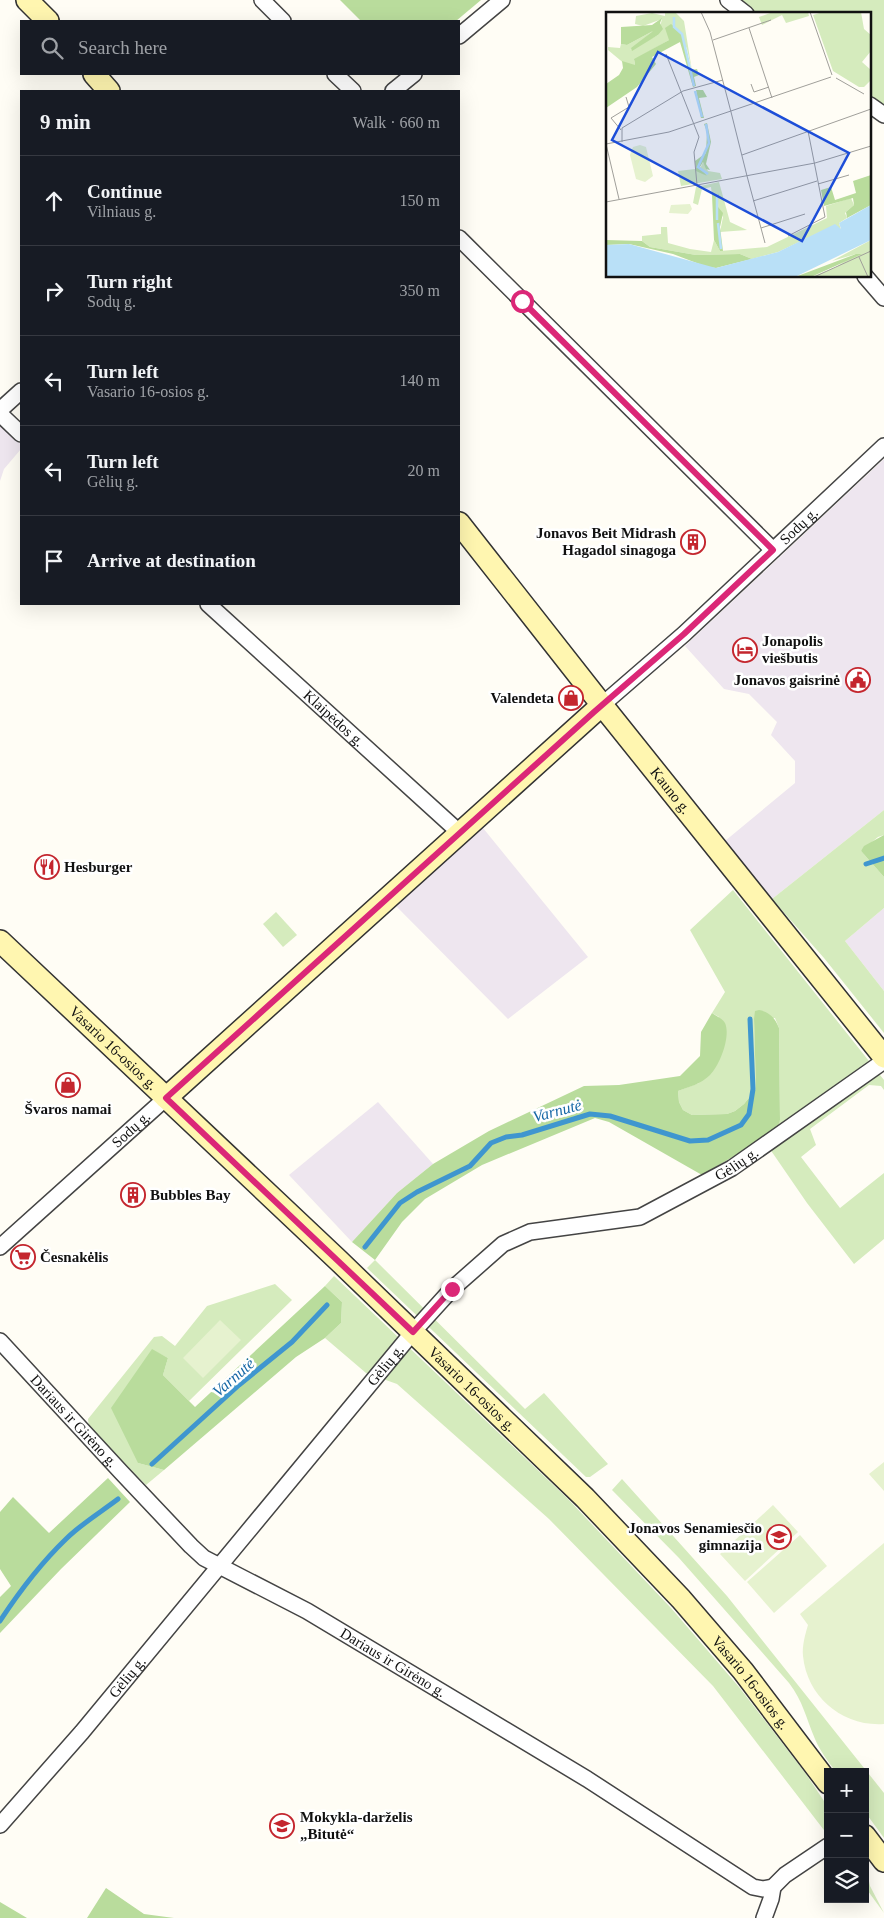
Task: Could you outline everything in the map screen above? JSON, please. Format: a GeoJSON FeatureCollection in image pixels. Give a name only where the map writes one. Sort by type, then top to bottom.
{"type":"FeatureCollection","features":[{"type":"Feature","properties":{"kind":"main road"},"geometry":{"type":"LineString","coordinates":[[27,0],[47,20]]}},
{"type":"Feature","properties":{"kind":"main road"},"geometry":{"type":"LineString","coordinates":[[95,75],[108,90]]}},
{"type":"Feature","properties":{"kind":"main road","name":"Kauno g."},"geometry":{"type":"LineString","coordinates":[[460,524],[884,1057]]}},
{"type":"Feature","properties":{"kind":"main road","name":"Sodų g."},"geometry":{"type":"LineString","coordinates":[[166,1098],[602,705]]}},
{"type":"Feature","properties":{"kind":"main road","name":"Vasario 16-osios g."},"geometry":{"type":"LineString","coordinates":[[0,941],[413,1332],[578,1492],[681,1599],[743,1671],[824,1778]]}},
{"type":"Feature","properties":{"kind":"main road"},"geometry":{"type":"LineString","coordinates":[[869,1841],[884,1861]]}},
{"type":"Feature","properties":{"kind":"street"},"geometry":{"type":"LineString","coordinates":[[262,0],[282,20]]}},
{"type":"Feature","properties":{"kind":"street"},"geometry":{"type":"LineString","coordinates":[[460,35],[502,0]]}},
{"type":"Feature","properties":{"kind":"street"},"geometry":{"type":"LineString","coordinates":[[728,0],[743,12]]}},
{"type":"Feature","properties":{"kind":"street"},"geometry":{"type":"LineString","coordinates":[[336,75],[352,90]]}},
{"type":"Feature","properties":{"kind":"street"},"geometry":{"type":"LineString","coordinates":[[395,90],[413,75]]}},
{"type":"Feature","properties":{"kind":"street"},"geometry":{"type":"LineString","coordinates":[[872,106],[884,115]]}},
{"type":"Feature","properties":{"kind":"street"},"geometry":{"type":"LineString","coordinates":[[460,239],[773,550]]}},
{"type":"Feature","properties":{"kind":"street"},"geometry":{"type":"LineString","coordinates":[[867,278],[884,298]]}},
{"type":"Feature","properties":{"kind":"street"},"geometry":{"type":"LineString","coordinates":[[0,410],[20,392]]}},
{"type":"Feature","properties":{"kind":"street"},"geometry":{"type":"LineString","coordinates":[[0,414],[20,433]]}},
{"type":"Feature","properties":{"kind":"street","name":"Sodų g."},"geometry":{"type":"LineString","coordinates":[[602,705],[684,634],[884,446]]}},
{"type":"Feature","properties":{"kind":"street","name":"Klaipėdos g."},"geometry":{"type":"LineString","coordinates":[[209,605],[460,833]]}},
{"type":"Feature","properties":{"kind":"street","name":"Gėlių g."},"geometry":{"type":"LineString","coordinates":[[0,1825],[82,1732],[413,1332],[452,1289],[503,1244],[530,1232],[640,1217],[732,1168],[884,1061]]}},
{"type":"Feature","properties":{"kind":"street","name":"Sodų g."},"geometry":{"type":"LineString","coordinates":[[0,1248],[166,1098]]}},
{"type":"Feature","properties":{"kind":"street","name":"Dariaus ir Girėno g."},"geometry":{"type":"LineString","coordinates":[[0,1341],[204,1558],[307,1611],[587,1779],[753,1886],[763,1889],[772,1887]]}},
{"type":"Feature","properties":{"kind":"street"},"geometry":{"type":"LineString","coordinates":[[764,1918],[771,1899],[772,1887],[785,1875],[824,1849]]}},
{"type":"Feature","properties":{"kind":"shaded area"},"geometry":{"type":"Polygon","coordinates":[[[0,425],[20,443],[20,450],[4,469],[0,481],[0,425]]]}},
{"type":"Feature","properties":{"kind":"shaded area"},"geometry":{"type":"Polygon","coordinates":[[[884,459],[884,810],[772,899],[725,841],[795,783],[795,761],[771,735],[777,722],[749,694],[724,689],[685,646],[884,459]]]}},
{"type":"Feature","properties":{"kind":"shaded area"},"geometry":{"type":"Polygon","coordinates":[[[483,828],[588,957],[508,1019],[393,903],[483,828]]]}},
{"type":"Feature","properties":{"kind":"shaded area"},"geometry":{"type":"Polygon","coordinates":[[[884,908],[884,991],[845,941],[884,908]]]}},
{"type":"Feature","properties":{"kind":"shaded area"},"geometry":{"type":"Polygon","coordinates":[[[378,1102],[433,1164],[397,1193],[352,1242],[289,1175],[378,1102]]]}},
{"type":"Feature","properties":{"kind":"green space"},"geometry":{"type":"Polygon","coordinates":[[[340,0],[481,0],[457,20],[360,20],[340,0]]]}},
{"type":"Feature","properties":{"kind":"green space"},"geometry":{"type":"Polygon","coordinates":[[[737,0],[884,0],[884,105],[872,96],[872,12],[753,12],[737,0]]]}},
{"type":"Feature","properties":{"kind":"green space"},"geometry":{"type":"Polygon","coordinates":[[[884,810],[884,835],[878,837],[861,851],[884,877],[884,908],[845,941],[884,991],[884,1033],[824,958],[772,899],[884,810]]]}},
{"type":"Feature","properties":{"kind":"green space"},"geometry":{"type":"Polygon","coordinates":[[[884,835],[884,877],[861,851],[864,846],[884,835]]]}},
{"type":"Feature","properties":{"kind":"green space"},"geometry":{"type":"Polygon","coordinates":[[[733,890],[884,1080],[884,1090],[881,1086],[869,1085],[810,1129],[816,1145],[801,1157],[840,1208],[884,1173],[884,1239],[854,1264],[807,1203],[763,1139],[780,1120],[779,1028],[775,1018],[754,1019],[756,1089],[744,1104],[727,1114],[692,1115],[683,1110],[679,1102],[678,1091],[699,1083],[719,1017],[712,1013],[725,992],[690,930],[733,890]]]}},
{"type":"Feature","properties":{"kind":"green space"},"geometry":{"type":"Polygon","coordinates":[[[276,912],[297,935],[283,947],[263,924],[276,912]]]}},
{"type":"Feature","properties":{"kind":"green space"},"geometry":{"type":"Polygon","coordinates":[[[759,1010],[772,1016],[779,1028],[780,1120],[777,1129],[702,1175],[609,1122],[595,1118],[482,1165],[425,1199],[402,1222],[375,1260],[352,1242],[397,1193],[433,1164],[489,1131],[584,1086],[619,1085],[680,1076],[700,1056],[701,1032],[712,1013],[721,1018],[725,1023],[727,1035],[724,1050],[710,1075],[691,1087],[678,1091],[679,1102],[683,1110],[692,1115],[727,1114],[735,1111],[744,1104],[756,1089],[754,1019],[755,1011],[759,1010]]]}},
{"type":"Feature","properties":{"kind":"green space"},"geometry":{"type":"Polygon","coordinates":[[[375,1260],[525,1409],[544,1393],[608,1464],[590,1477],[586,1477],[367,1268],[375,1260]]]}},
{"type":"Feature","properties":{"kind":"green space"},"geometry":{"type":"Polygon","coordinates":[[[334,1276],[568,1499],[671,1608],[739,1687],[806,1774],[824,1801],[824,1830],[713,1686],[549,1519],[397,1384],[366,1373],[325,1338],[341,1323],[342,1302],[325,1286],[334,1276]]]}},
{"type":"Feature","properties":{"kind":"green space"},"geometry":{"type":"Polygon","coordinates":[[[275,1284],[292,1300],[189,1401],[163,1375],[168,1358],[152,1350],[138,1463],[164,1470],[146,1485],[89,1428],[88,1419],[154,1337],[162,1336],[175,1346],[207,1306],[275,1284]]]}},
{"type":"Feature","properties":{"kind":"green space"},"geometry":{"type":"Polygon","coordinates":[[[325,1286],[342,1302],[341,1323],[325,1338],[296,1357],[164,1470],[138,1463],[111,1408],[152,1349],[168,1358],[163,1375],[195,1407],[325,1286]]]}},
{"type":"Feature","properties":{"kind":"green space"},"geometry":{"type":"Polygon","coordinates":[[[220,1320],[241,1340],[203,1378],[183,1358],[220,1320]]]}},
{"type":"Feature","properties":{"kind":"green space"},"geometry":{"type":"Polygon","coordinates":[[[884,1462],[884,1491],[869,1474],[884,1462]]]}},
{"type":"Feature","properties":{"kind":"green space"},"geometry":{"type":"Polygon","coordinates":[[[108,1478],[130,1502],[61,1569],[0,1633],[0,1597],[11,1586],[0,1569],[0,1512],[13,1497],[49,1533],[108,1478]]]}},
{"type":"Feature","properties":{"kind":"green space"},"geometry":{"type":"Polygon","coordinates":[[[622,1479],[727,1596],[864,1768],[833,1768],[817,1743],[801,1703],[789,1683],[679,1558],[612,1490],[622,1479]]]}},
{"type":"Feature","properties":{"kind":"green space"},"geometry":{"type":"Polygon","coordinates":[[[773,1505],[798,1532],[745,1581],[720,1554],[773,1505]]]}},
{"type":"Feature","properties":{"kind":"green space"},"geometry":{"type":"Polygon","coordinates":[[[800,1535],[827,1566],[774,1613],[747,1582],[800,1535]]]}},
{"type":"Feature","properties":{"kind":"green space"},"geometry":{"type":"Polygon","coordinates":[[[884,1543],[884,1724],[869,1724],[841,1715],[820,1696],[812,1684],[806,1671],[803,1656],[803,1644],[808,1625],[800,1614],[884,1543]]]}},
{"type":"Feature","properties":{"kind":"green space"},"geometry":{"type":"Polygon","coordinates":[[[869,1774],[884,1793],[884,1838],[869,1817],[869,1774]]]}},
{"type":"Feature","properties":{"kind":"green space"},"geometry":{"type":"Polygon","coordinates":[[[869,1881],[870,1886],[884,1913],[869,1892],[869,1881]]]}},
{"type":"Feature","properties":{"kind":"green space"},"geometry":{"type":"Polygon","coordinates":[[[106,1888],[144,1914],[174,1918],[87,1918],[106,1888]]]}},
{"type":"Feature","properties":{"kind":"green space"},"geometry":{"type":"Polygon","coordinates":[[[0,1902],[27,1918],[0,1918],[0,1902]]]}},
{"type":"Feature","properties":{"kind":"waterway","name":"Varnutė"},"geometry":{"type":"LineString","coordinates":[[866,864],[884,858]]}},
{"type":"Feature","properties":{"kind":"waterway","name":"Varnutė"},"geometry":{"type":"LineString","coordinates":[[365,1247],[400,1203],[417,1192],[470,1166],[491,1143],[506,1137],[522,1135],[590,1114],[610,1116],[690,1141],[708,1140],[741,1125],[749,1114],[753,1089],[750,1019]]}},
{"type":"Feature","properties":{"kind":"waterway","name":"Varnutė"},"geometry":{"type":"LineString","coordinates":[[152,1464],[239,1385],[292,1342],[327,1305]]}},
{"type":"Feature","properties":{"kind":"waterway","name":"Varnutė"},"geometry":{"type":"LineString","coordinates":[[0,1621],[47,1558],[78,1528],[118,1499]]}},
{"type":"Feature","properties":{"kind":"place","name":"Jonavos Beit Midrash Hagadol sinagoga"},"geometry":{"type":"Point","coordinates":[693,542]}},
{"type":"Feature","properties":{"kind":"place","name":"Jonapolis viešbutis"},"geometry":{"type":"Point","coordinates":[745,650]}},
{"type":"Feature","properties":{"kind":"place","name":"Jonavos gaisrinė"},"geometry":{"type":"Point","coordinates":[858,680]}},
{"type":"Feature","properties":{"kind":"place","name":"Valendeta"},"geometry":{"type":"Point","coordinates":[571,698]}},
{"type":"Feature","properties":{"kind":"place","name":"Hesburger"},"geometry":{"type":"Point","coordinates":[47,867]}},
{"type":"Feature","properties":{"kind":"place","name":"Švaros namai"},"geometry":{"type":"Point","coordinates":[68,1085]}},
{"type":"Feature","properties":{"kind":"place","name":"Bubbles Bay"},"geometry":{"type":"Point","coordinates":[133,1195]}},
{"type":"Feature","properties":{"kind":"place","name":"Česnakėlis"},"geometry":{"type":"Point","coordinates":[23,1257]}},
{"type":"Feature","properties":{"kind":"place","name":"Jonavos Senamiesčio gimnazija"},"geometry":{"type":"Point","coordinates":[779,1537]}},
{"type":"Feature","properties":{"kind":"place","name":"Mokykla-darželis „Bitutė“"},"geometry":{"type":"Point","coordinates":[282,1826]}},
{"type":"Feature","properties":{"kind":"route"},"geometry":{"type":"LineString","coordinates":[[452,1289],[413,1332],[166,1098],[594,712],[684,634],[773,550],[522,301]]}}]}
